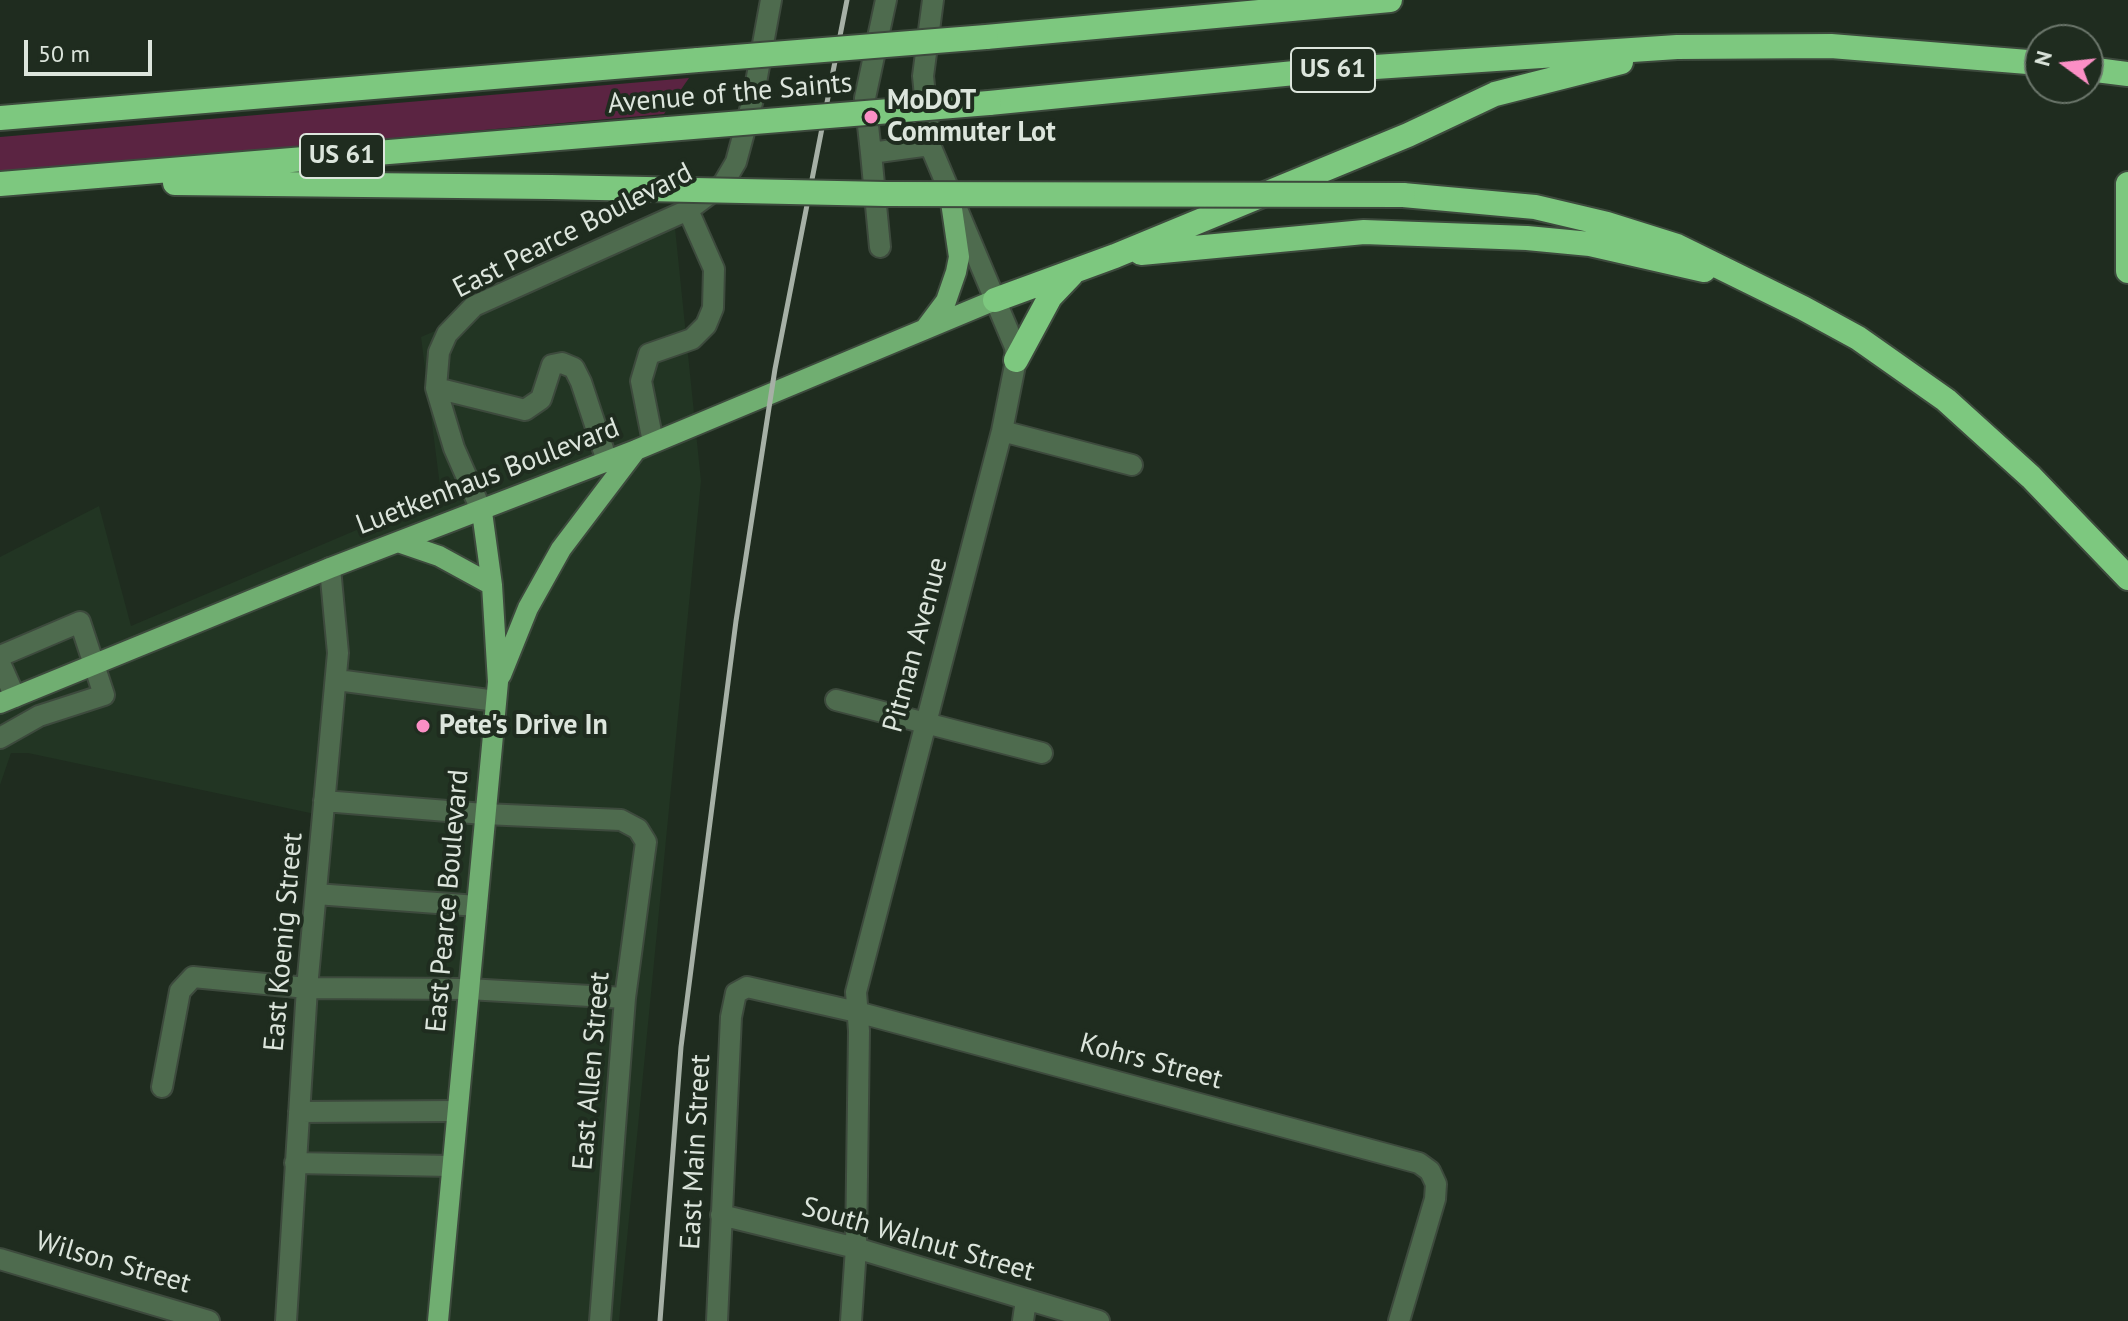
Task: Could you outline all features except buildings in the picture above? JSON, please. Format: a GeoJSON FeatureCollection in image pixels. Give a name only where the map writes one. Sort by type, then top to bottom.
{"type":"FeatureCollection","features":[{"type":"Feature","properties":{"kind":"highway","name":"Avenue of the Saints"},"geometry":{"type":"LineString","coordinates":[[0,118],[986,37],[1390,0]]}},
{"type":"Feature","properties":{"kind":"highway","name":"Avenue of the Saints"},"geometry":{"type":"LineString","coordinates":[[8,183],[989,103],[1315,71],[1677,47],[1831,46],[1925,51],[2024,61]]}},
{"type":"Feature","properties":{"kind":"highway"},"geometry":{"type":"LineString","coordinates":[[995,300],[1115,256],[1408,135],[1495,94],[1677,47]]}},
{"type":"Feature","properties":{"kind":"highway"},"geometry":{"type":"LineString","coordinates":[[2104,71],[2128,74]]}},
{"type":"Feature","properties":{"kind":"highway"},"geometry":{"type":"LineString","coordinates":[[8,183],[551,187],[901,195],[1403,195],[1535,207],[1607,224],[1677,246],[1858,338],[1946,400],[2031,477],[2128,578]]}},
{"type":"Feature","properties":{"kind":"highway"},"geometry":{"type":"LineString","coordinates":[[2128,184],[2128,271]]}},
{"type":"Feature","properties":{"kind":"highway"},"geometry":{"type":"LineString","coordinates":[[1115,256],[1300,236],[1364,232],[1450,235],[1590,244],[1751,282]]}},
{"type":"Feature","properties":{"kind":"highway"},"geometry":{"type":"LineString","coordinates":[[1016,360],[1050,297],[1076,270]]}},
{"type":"Feature","properties":{"kind":"main road"},"geometry":{"type":"LineString","coordinates":[[925,329],[946,301],[956,272],[959,257],[951,202]]}},
{"type":"Feature","properties":{"kind":"main road","name":"Luetkenhaus Boulevard"},"geometry":{"type":"LineString","coordinates":[[8,700],[330,568],[482,512],[995,300]]}},
{"type":"Feature","properties":{"kind":"main road"},"geometry":{"type":"LineString","coordinates":[[497,692],[528,608],[561,549],[644,446]]}},
{"type":"Feature","properties":{"kind":"main road","name":"East Pearce Boulevard"},"geometry":{"type":"LineString","coordinates":[[438,1321],[497,692],[492,585],[482,512]]}},
{"type":"Feature","properties":{"kind":"main road"},"geometry":{"type":"LineString","coordinates":[[401,543],[439,556],[492,585]]}},
{"type":"Feature","properties":{"kind":"street","name":"East Pearce Boulevard"},"geometry":{"type":"LineString","coordinates":[[482,512],[454,448],[436,388],[443,342],[459,318],[474,306],[688,210],[723,184],[736,162],[753,99],[771,0]]}},
{"type":"Feature","properties":{"kind":"street"},"geometry":{"type":"LineString","coordinates":[[880,247],[865,98],[886,0]]}},
{"type":"Feature","properties":{"kind":"street","name":"Pitman Avenue"},"geometry":{"type":"LineString","coordinates":[[851,1321],[856,1248],[856,992],[1002,431],[1016,360],[1015,347],[951,202],[930,145],[923,76],[933,0]]}},
{"type":"Feature","properties":{"kind":"street"},"geometry":{"type":"LineString","coordinates":[[871,153],[930,145]]}},
{"type":"Feature","properties":{"kind":"street"},"geometry":{"type":"LineString","coordinates":[[644,446],[641,381],[649,354],[692,339],[706,325],[713,308],[714,269],[688,210]]}},
{"type":"Feature","properties":{"kind":"street"},"geometry":{"type":"LineString","coordinates":[[436,388],[525,410],[541,399],[552,365],[562,363],[574,368],[607,461]]}},
{"type":"Feature","properties":{"kind":"street"},"geometry":{"type":"LineString","coordinates":[[1002,431],[1132,465]]}},
{"type":"Feature","properties":{"kind":"street","name":"East Koenig Street"},"geometry":{"type":"LineString","coordinates":[[286,1321],[307,988],[337,680],[338,653],[330,568]]}},
{"type":"Feature","properties":{"kind":"street"},"geometry":{"type":"LineString","coordinates":[[0,656],[80,622],[104,695],[39,716],[0,738]]}},
{"type":"Feature","properties":{"kind":"street"},"geometry":{"type":"LineString","coordinates":[[0,663],[8,700]]}},
{"type":"Feature","properties":{"kind":"street"},"geometry":{"type":"LineString","coordinates":[[337,680],[497,692]]}},
{"type":"Feature","properties":{"kind":"street"},"geometry":{"type":"LineString","coordinates":[[836,700],[1042,753]]}},
{"type":"Feature","properties":{"kind":"street"},"geometry":{"type":"LineString","coordinates":[[324,801],[484,814]]}},
{"type":"Feature","properties":{"kind":"street","name":"East Allen Street"},"geometry":{"type":"LineString","coordinates":[[484,814],[621,820],[638,829],[646,842],[625,998],[600,1321]]}},
{"type":"Feature","properties":{"kind":"street"},"geometry":{"type":"LineString","coordinates":[[316,894],[477,906]]}},
{"type":"Feature","properties":{"kind":"street"},"geometry":{"type":"LineString","coordinates":[[162,1087],[180,991],[193,977],[208,976],[307,988],[468,989],[625,998]]}},
{"type":"Feature","properties":{"kind":"street","name":"Kohrs Street"},"geometry":{"type":"LineString","coordinates":[[742,989],[754,987],[857,1012],[1419,1163],[1430,1171],[1436,1184],[1435,1199],[1399,1321]]}},
{"type":"Feature","properties":{"kind":"street","name":"East Main Street"},"geometry":{"type":"LineString","coordinates":[[717,1321],[731,1017],[733,1001],[742,989]]}},
{"type":"Feature","properties":{"kind":"street"},"geometry":{"type":"LineString","coordinates":[[299,1112],[456,1111]]}},
{"type":"Feature","properties":{"kind":"street"},"geometry":{"type":"LineString","coordinates":[[295,1163],[451,1166]]}},
{"type":"Feature","properties":{"kind":"street","name":"South Walnut Street"},"geometry":{"type":"LineString","coordinates":[[721,1215],[856,1248],[1099,1321]]}},
{"type":"Feature","properties":{"kind":"street","name":"Wilson Street"},"geometry":{"type":"LineString","coordinates":[[0,1259],[209,1321]]}},
{"type":"Feature","properties":{"kind":"street"},"geometry":{"type":"LineString","coordinates":[[1023,1321],[1026,1300]]}},
{"type":"Feature","properties":{"kind":"shaded area"},"geometry":{"type":"Polygon","coordinates":[[[689,78],[664,114],[0,173],[0,137],[689,78]]]}},
{"type":"Feature","properties":{"kind":"shaded area"},"geometry":{"type":"Polygon","coordinates":[[[675,228],[701,481],[619,1321],[296,1321],[318,931],[329,817],[28,753],[11,753],[0,785],[0,557],[99,506],[131,626],[441,494],[421,337],[675,228]]]}},
{"type":"Feature","properties":{"kind":"railway"},"geometry":{"type":"LineString","coordinates":[[660,1321],[681,1047],[736,621],[775,369],[847,0]]}},
{"type":"Feature","properties":{"kind":"place","name":"MoDOT Commuter Lot"},"geometry":{"type":"Point","coordinates":[871,117]}},
{"type":"Feature","properties":{"kind":"place","name":"Pete's Drive In"},"geometry":{"type":"Point","coordinates":[423,726]}}]}
